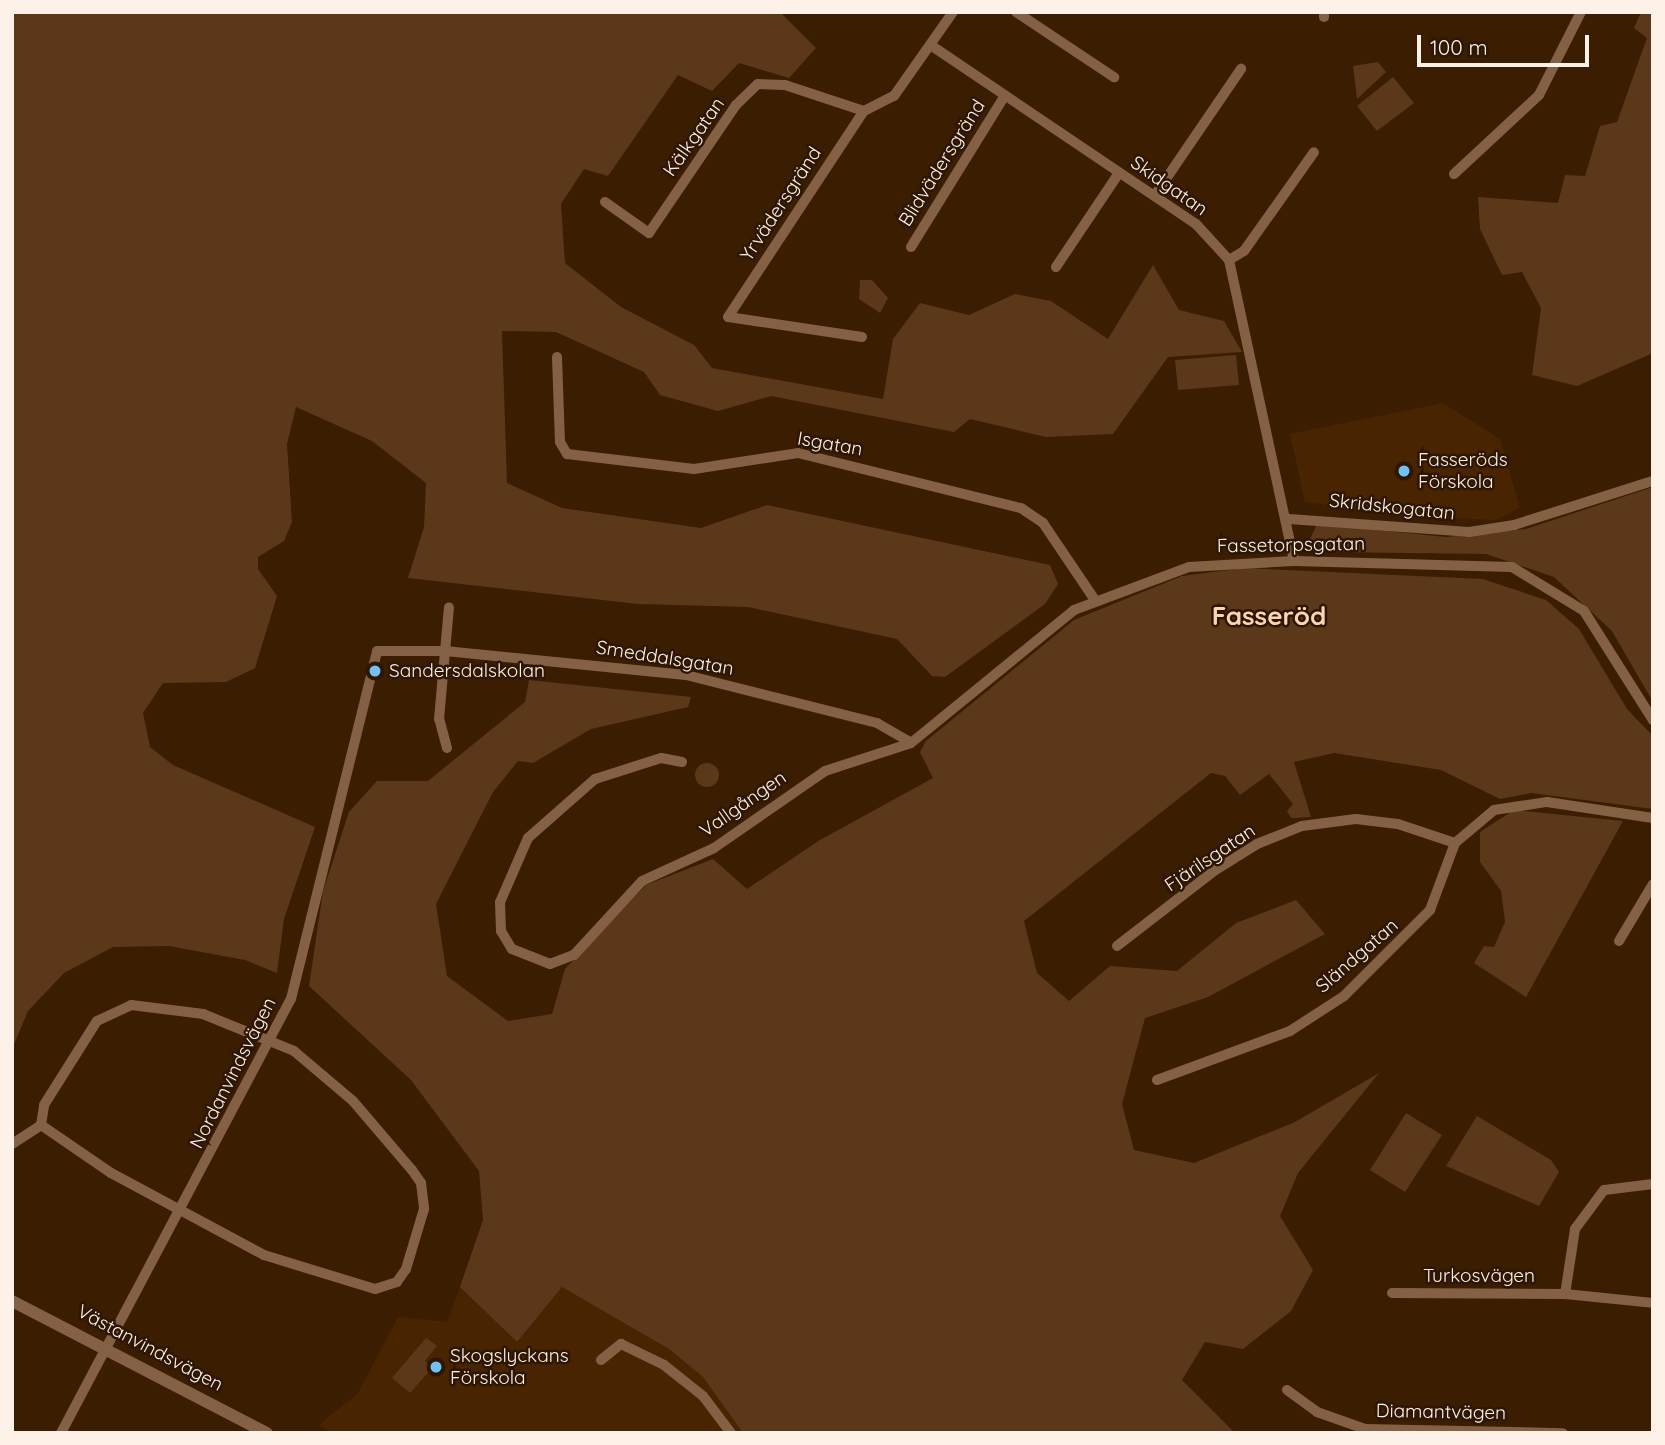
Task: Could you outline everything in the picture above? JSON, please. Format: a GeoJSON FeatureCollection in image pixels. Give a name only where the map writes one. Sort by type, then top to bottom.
{"type":"FeatureCollection","features":[{"type":"Feature","properties":{"kind":"street"},"geometry":{"type":"LineString","coordinates":[[864,110],[894,96],[932,46],[953,12]]}},
{"type":"Feature","properties":{"kind":"street"},"geometry":{"type":"LineString","coordinates":[[1016,12],[1114,77]]}},
{"type":"Feature","properties":{"kind":"street"},"geometry":{"type":"LineString","coordinates":[[1454,174],[1539,95],[1581,12]]}},
{"type":"Feature","properties":{"kind":"street","name":"Skidgatan"},"geometry":{"type":"LineString","coordinates":[[932,46],[1196,224],[1229,260],[1289,519],[1294,561]]}},
{"type":"Feature","properties":{"kind":"street"},"geometry":{"type":"LineString","coordinates":[[1155,195],[1241,69]]}},
{"type":"Feature","properties":{"kind":"street","name":"Kälkgatan"},"geometry":{"type":"LineString","coordinates":[[605,202],[649,233],[736,105],[758,84],[785,85],[864,110]]}},
{"type":"Feature","properties":{"kind":"street","name":"Blidvädersgränd"},"geometry":{"type":"LineString","coordinates":[[911,247],[1004,97]]}},
{"type":"Feature","properties":{"kind":"street","name":"Yrvädersgränd"},"geometry":{"type":"LineString","coordinates":[[862,337],[728,317],[864,110]]}},
{"type":"Feature","properties":{"kind":"street"},"geometry":{"type":"LineString","coordinates":[[1229,260],[1244,251],[1314,152]]}},
{"type":"Feature","properties":{"kind":"street"},"geometry":{"type":"LineString","coordinates":[[1056,267],[1119,173]]}},
{"type":"Feature","properties":{"kind":"street","name":"Isgatan"},"geometry":{"type":"LineString","coordinates":[[556,357],[560,442],[567,454],[694,469],[798,453],[1021,508],[1044,523],[1095,600]]}},
{"type":"Feature","properties":{"kind":"street","name":"Skridskogatan"},"geometry":{"type":"LineString","coordinates":[[1289,519],[1469,532],[1514,525],[1653,481]]}},
{"type":"Feature","properties":{"kind":"street","name":"Fassetorpsgatan"},"geometry":{"type":"LineString","coordinates":[[911,743],[1061,619],[1095,600],[1189,567],[1294,561],[1473,562],[1527,572],[1569,598],[1598,628],[1653,720]]}},
{"type":"Feature","properties":{"kind":"street"},"geometry":{"type":"LineString","coordinates":[[447,748],[439,719],[449,607]]}},
{"type":"Feature","properties":{"kind":"street","name":"Smeddalsgatan"},"geometry":{"type":"LineString","coordinates":[[378,656],[445,651],[686,676],[877,723],[911,743]]}},
{"type":"Feature","properties":{"kind":"street","name":"Nordanvindsvägen"},"geometry":{"type":"LineString","coordinates":[[61,1433],[272,1040],[291,999],[344,769],[378,656]]}},
{"type":"Feature","properties":{"kind":"street","name":"Vallgången"},"geometry":{"type":"LineString","coordinates":[[682,762],[661,758],[595,779],[528,838],[500,902],[501,931],[512,949],[550,964],[574,956],[642,881],[715,848],[825,771],[911,743]]}},
{"type":"Feature","properties":{"kind":"street","name":"Sländgatan"},"geometry":{"type":"LineString","coordinates":[[1157,1080],[1290,1031],[1343,996],[1430,910],[1455,843],[1494,810],[1519,803],[1653,818]]}},
{"type":"Feature","properties":{"kind":"street","name":"Fjärilsgatan"},"geometry":{"type":"LineString","coordinates":[[1116,946],[1214,871],[1257,844],[1302,826],[1384,822],[1455,843]]}},
{"type":"Feature","properties":{"kind":"street"},"geometry":{"type":"LineString","coordinates":[[1619,941],[1653,884]]}},
{"type":"Feature","properties":{"kind":"street"},"geometry":{"type":"LineString","coordinates":[[12,1144],[41,1125],[44,1105],[86,1031],[118,1008],[188,1010],[272,1040],[353,1101],[421,1183],[424,1209],[403,1276],[375,1289],[348,1284],[264,1255],[181,1210],[41,1125]]}},
{"type":"Feature","properties":{"kind":"street"},"geometry":{"type":"LineString","coordinates":[[1565,1294],[1575,1229],[1604,1189],[1653,1184]]}},
{"type":"Feature","properties":{"kind":"street","name":"Turkosvägen"},"geometry":{"type":"LineString","coordinates":[[1392,1293],[1565,1294],[1653,1303]]}},
{"type":"Feature","properties":{"kind":"street","name":"Västanvindsvägen"},"geometry":{"type":"LineString","coordinates":[[12,1301],[108,1347],[267,1433]]}},
{"type":"Feature","properties":{"kind":"street"},"geometry":{"type":"LineString","coordinates":[[601,1360],[621,1345],[664,1365],[704,1396],[731,1433]]}},
{"type":"Feature","properties":{"kind":"street","name":"Diamantvägen"},"geometry":{"type":"LineString","coordinates":[[1287,1390],[1317,1412],[1365,1429],[1563,1433]]}},
{"type":"Feature","properties":{"kind":"shaded area"},"geometry":{"type":"Polygon","coordinates":[[[12,12],[780,12],[816,48],[789,78],[739,63],[712,91],[678,75],[608,176],[584,169],[561,204],[565,263],[621,307],[694,345],[712,368],[883,399],[893,339],[920,303],[969,315],[1015,294],[1051,301],[1108,339],[1153,265],[1179,310],[1224,321],[1242,352],[1168,357],[1113,434],[1046,437],[970,419],[954,432],[771,396],[718,411],[660,395],[644,372],[556,332],[502,331],[507,483],[562,508],[701,528],[767,505],[1050,565],[1058,584],[1045,604],[945,677],[932,676],[897,639],[748,607],[638,604],[408,578],[424,527],[426,483],[372,441],[296,407],[287,444],[292,522],[284,541],[258,557],[258,569],[277,596],[255,668],[226,682],[163,683],[143,713],[150,747],[173,765],[315,827],[284,919],[277,973],[245,960],[169,946],[113,947],[64,973],[28,1011],[12,1049],[12,12]]]}},
{"type":"Feature","properties":{"kind":"shaded area"},"geometry":{"type":"Polygon","coordinates":[[[1641,12],[1653,12],[1653,353],[1577,386],[1532,375],[1541,308],[1522,272],[1502,275],[1480,229],[1478,197],[1558,203],[1565,175],[1585,176],[1600,126],[1617,122],[1647,38],[1634,28],[1641,12]]]}},
{"type":"Feature","properties":{"kind":"shaded area"},"geometry":{"type":"Polygon","coordinates":[[[1378,62],[1386,72],[1357,99],[1353,66],[1378,62]]]}},
{"type":"Feature","properties":{"kind":"shaded area"},"geometry":{"type":"Polygon","coordinates":[[[1393,77],[1414,103],[1377,131],[1357,106],[1393,77]]]}},
{"type":"Feature","properties":{"kind":"shaded area"},"geometry":{"type":"Polygon","coordinates":[[[860,280],[872,280],[888,298],[880,313],[859,299],[860,280]]]}},
{"type":"Feature","properties":{"kind":"shaded area"},"geometry":{"type":"Polygon","coordinates":[[[1236,355],[1239,385],[1178,390],[1175,360],[1236,355]]]}},
{"type":"Feature","properties":{"kind":"shaded area","name":"Fasseröds Förskola"},"geometry":{"type":"Polygon","coordinates":[[[1443,403],[1500,439],[1520,508],[1496,520],[1402,516],[1305,502],[1290,434],[1443,403]]]}},
{"type":"Feature","properties":{"kind":"shaded area"},"geometry":{"type":"Polygon","coordinates":[[[1653,487],[1653,702],[1612,631],[1554,577],[1486,554],[1328,552],[1310,539],[1317,524],[1446,537],[1526,529],[1653,487]]]}},
{"type":"Feature","properties":{"kind":"shaded area"},"geometry":{"type":"Polygon","coordinates":[[[1245,568],[1483,579],[1546,600],[1579,629],[1627,709],[1653,736],[1653,809],[1531,793],[1500,799],[1441,770],[1334,753],[1294,762],[1311,817],[1291,818],[1287,811],[1293,804],[1269,774],[1240,795],[1225,776],[1211,773],[1024,921],[1037,973],[1069,1001],[1110,966],[1177,971],[1236,923],[1296,900],[1325,934],[1208,997],[1145,1018],[1122,1104],[1134,1150],[1194,1163],[1295,1122],[1379,1073],[1298,1173],[1280,1216],[1313,1270],[1291,1311],[1243,1349],[1205,1342],[1182,1380],[1235,1433],[743,1433],[703,1377],[669,1349],[562,1287],[517,1342],[460,1287],[483,1220],[479,1171],[411,1080],[309,986],[323,891],[349,812],[377,781],[428,781],[525,702],[529,680],[691,697],[688,707],[591,729],[533,763],[518,761],[493,792],[436,904],[447,976],[508,1021],[552,1014],[565,969],[646,885],[713,859],[747,889],[820,840],[933,778],[920,752],[926,741],[1074,620],[1182,576],[1245,568]]]}},
{"type":"Feature","properties":{"kind":"shaded area"},"geometry":{"type":"Polygon","coordinates":[[[707,763],[716,766],[719,775],[716,784],[707,787],[698,784],[695,775],[698,766],[707,763]]]}},
{"type":"Feature","properties":{"kind":"shaded area"},"geometry":{"type":"Polygon","coordinates":[[[1514,810],[1623,821],[1526,997],[1474,963],[1484,946],[1494,947],[1505,922],[1501,891],[1480,862],[1480,832],[1514,810]]]}},
{"type":"Feature","properties":{"kind":"shaded area"},"geometry":{"type":"Polygon","coordinates":[[[1406,1113],[1442,1135],[1405,1192],[1370,1170],[1406,1113]]]}},
{"type":"Feature","properties":{"kind":"shaded area"},"geometry":{"type":"Polygon","coordinates":[[[1477,1116],[1551,1160],[1559,1172],[1539,1206],[1446,1166],[1477,1116]]]}},
{"type":"Feature","properties":{"kind":"shaded area"},"geometry":{"type":"Polygon","coordinates":[[[460,1287],[517,1342],[562,1287],[669,1349],[703,1377],[743,1433],[332,1433],[319,1425],[358,1393],[398,1317],[447,1322],[460,1287]]]}},
{"type":"Feature","properties":{"kind":"shaded area"},"geometry":{"type":"Polygon","coordinates":[[[426,1338],[437,1346],[425,1361],[432,1368],[410,1393],[392,1378],[426,1338]]]}},
{"type":"Feature","properties":{"kind":"place","name":"Fasseröds Förskola"},"geometry":{"type":"Point","coordinates":[1404,471]}},
{"type":"Feature","properties":{"kind":"place","name":"Sandersdalskolan"},"geometry":{"type":"Point","coordinates":[375,671]}},
{"type":"Feature","properties":{"kind":"place","name":"Skogslyckans Förskola"},"geometry":{"type":"Point","coordinates":[436,1367]}},
{"type":"Feature","properties":{"kind":"district","name":"Fasseröd"},"geometry":{"type":"Point","coordinates":[1269,616]}}]}
